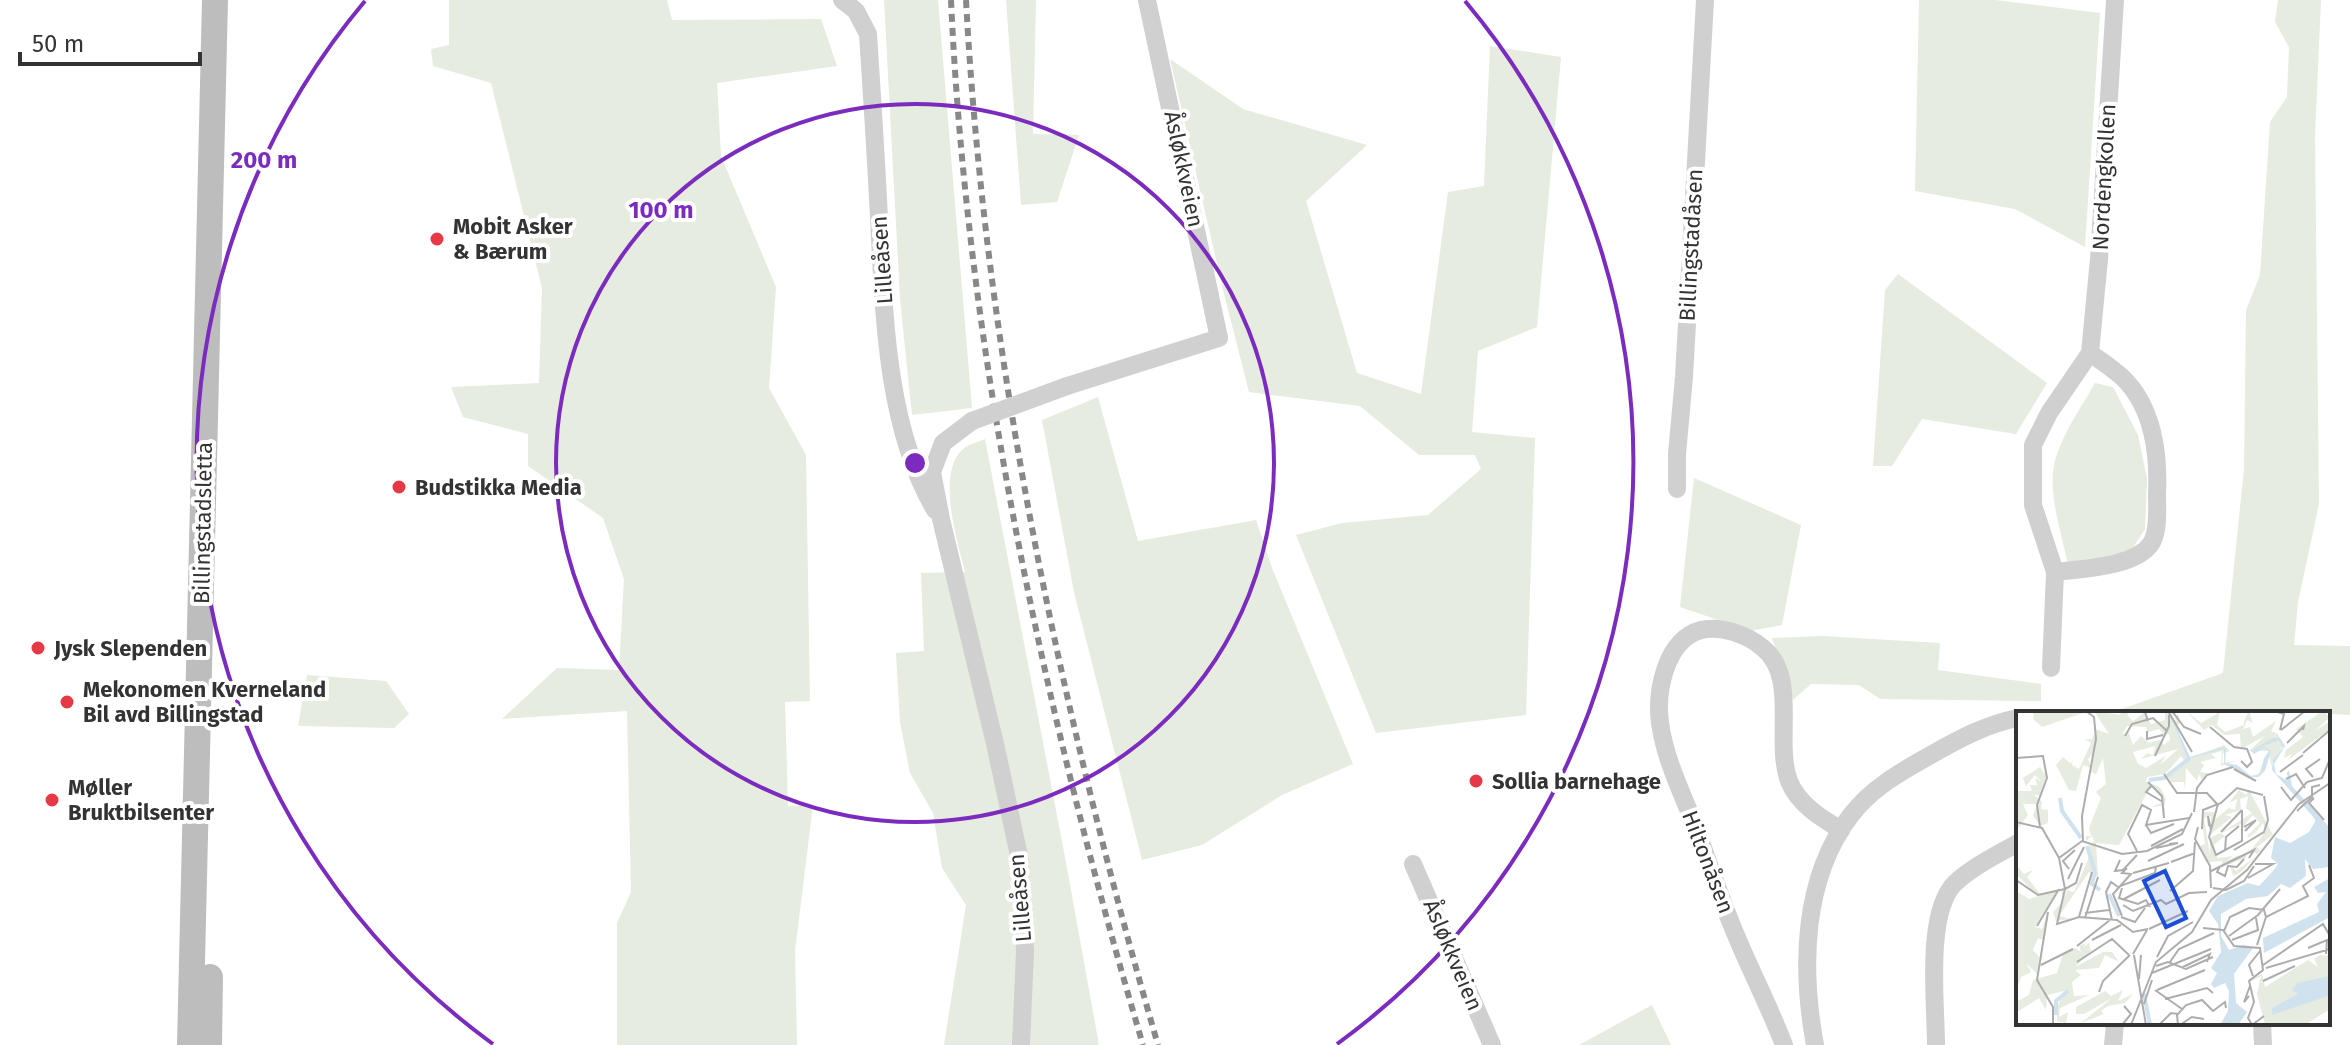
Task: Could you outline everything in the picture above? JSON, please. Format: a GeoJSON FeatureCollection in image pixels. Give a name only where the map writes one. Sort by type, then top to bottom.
{"type":"FeatureCollection","features":[{"type":"Feature","properties":{"kind":"main road","name":"Billingstadsletta"},"geometry":{"type":"LineString","coordinates":[[190,1045],[215,0]]}},
{"type":"Feature","properties":{"kind":"main road","name":"Billingstadsletta"},"geometry":{"type":"LineString","coordinates":[[209,1045],[232,0]]}},
{"type":"Feature","properties":{"kind":"street","name":"Lilleåsen"},"geometry":{"type":"LineString","coordinates":[[842,0],[856,11],[868,34],[883,292],[898,405],[906,446],[918,482],[941,519]]}},
{"type":"Feature","properties":{"kind":"street","name":"Åsløkkveien"},"geometry":{"type":"LineString","coordinates":[[1147,0],[1219,338]]}},
{"type":"Feature","properties":{"kind":"street","name":"Billingstadåsen"},"geometry":{"type":"LineString","coordinates":[[1677,489],[1705,0]]}},
{"type":"Feature","properties":{"kind":"street","name":"Nordengkollen"},"geometry":{"type":"LineString","coordinates":[[2051,668],[2055,572],[2033,505],[2033,445],[2049,413],[2090,353],[2115,0]]}},
{"type":"Feature","properties":{"kind":"street","name":"Lilleåsen"},"geometry":{"type":"LineString","coordinates":[[1021,1045],[1025,951],[1019,856],[932,472],[943,443],[972,421],[1067,386],[1219,338]]}},
{"type":"Feature","properties":{"kind":"street"},"geometry":{"type":"LineString","coordinates":[[2055,572],[2097,567],[2136,556],[2151,542],[2157,515],[2158,471],[2153,436],[2142,403],[2124,378],[2090,353]]}},
{"type":"Feature","properties":{"kind":"street","name":"Hiltonåsen"},"geometry":{"type":"LineString","coordinates":[[1784,1045],[1729,920],[1664,743],[1660,706],[1666,670],[1678,646],[1688,637],[1701,630],[1733,632],[1763,647],[1773,658],[1781,676],[1789,779],[1797,795],[1818,816],[1841,830]]}},
{"type":"Feature","properties":{"kind":"street"},"geometry":{"type":"LineString","coordinates":[[1815,1045],[1809,1003],[1808,936],[1816,890],[1830,849],[1841,830],[1867,798],[1903,771],[1980,729],[1998,721],[2016,718]]}},
{"type":"Feature","properties":{"kind":"street"},"geometry":{"type":"LineString","coordinates":[[1936,1045],[1935,944],[1939,913],[1954,884],[2016,844]]}},
{"type":"Feature","properties":{"kind":"street","name":"Åsløkkveien"},"geometry":{"type":"LineString","coordinates":[[1413,864],[1492,1045]]}},
{"type":"Feature","properties":{"kind":"street"},"geometry":{"type":"LineString","coordinates":[[2113,1045],[2115,1025]]}},
{"type":"Feature","properties":{"kind":"street"},"geometry":{"type":"LineString","coordinates":[[2262,1025],[2263,1045]]}},
{"type":"Feature","properties":{"kind":"shaded area"},"geometry":{"type":"Polygon","coordinates":[[[449,0],[667,0],[672,20],[821,19],[837,66],[717,83],[721,156],[776,287],[769,388],[806,455],[810,701],[785,702],[788,806],[813,805],[795,951],[797,1045],[617,1045],[617,923],[631,892],[627,711],[502,719],[557,668],[619,670],[624,579],[603,518],[528,466],[528,434],[463,417],[451,387],[539,383],[542,288],[491,83],[433,66],[431,49],[449,45],[449,0]]]}},
{"type":"Feature","properties":{"kind":"shaded area"},"geometry":{"type":"Polygon","coordinates":[[[884,0],[938,0],[972,408],[912,415],[900,299],[884,0]]]}},
{"type":"Feature","properties":{"kind":"shaded area"},"geometry":{"type":"Polygon","coordinates":[[[1006,0],[1036,0],[1033,134],[1079,135],[1057,202],[1021,205],[1006,0]]]}},
{"type":"Feature","properties":{"kind":"shaded area"},"geometry":{"type":"Polygon","coordinates":[[[1919,0],[1995,0],[2100,13],[2085,247],[2015,209],[1915,191],[1919,0]]]}},
{"type":"Feature","properties":{"kind":"shaded area"},"geometry":{"type":"Polygon","coordinates":[[[2278,0],[2321,0],[2315,136],[2319,504],[2298,602],[2294,645],[2350,646],[2350,715],[2330,714],[2330,711],[2119,710],[2223,673],[2244,469],[2246,310],[2260,275],[2270,122],[2287,97],[2289,47],[2275,22],[2278,0]]]}},
{"type":"Feature","properties":{"kind":"shaded area"},"geometry":{"type":"Polygon","coordinates":[[[1490,46],[1561,57],[1537,327],[1478,351],[1472,432],[1535,438],[1526,715],[1376,733],[1296,535],[1342,523],[1428,515],[1481,469],[1475,455],[1419,455],[1360,406],[1249,392],[1170,59],[1243,109],[1367,145],[1306,201],[1357,373],[1421,394],[1448,192],[1484,186],[1490,46]]]}},
{"type":"Feature","properties":{"kind":"shaded area"},"geometry":{"type":"Polygon","coordinates":[[[1898,274],[2047,383],[2016,434],[1922,419],[1892,466],[1873,466],[1885,290],[1898,274]]]}},
{"type":"Feature","properties":{"kind":"shaded area"},"geometry":{"type":"Polygon","coordinates":[[[2095,383],[2113,387],[2138,435],[2147,479],[2145,529],[2127,557],[2068,565],[2056,513],[2053,474],[2062,441],[2095,383]]]}},
{"type":"Feature","properties":{"kind":"shaded area"},"geometry":{"type":"Polygon","coordinates":[[[1098,397],[1138,541],[1256,520],[1272,568],[1353,764],[1282,795],[1202,845],[1142,860],[1074,592],[1042,420],[1098,397]]]}},
{"type":"Feature","properties":{"kind":"shaded area"},"geometry":{"type":"Polygon","coordinates":[[[985,439],[1099,1045],[944,1045],[966,905],[942,868],[933,813],[910,773],[900,722],[896,653],[924,651],[921,573],[965,572],[951,509],[951,475],[954,461],[962,450],[985,439]]]}},
{"type":"Feature","properties":{"kind":"shaded area"},"geometry":{"type":"Polygon","coordinates":[[[1694,478],[1801,525],[1782,625],[1750,631],[1680,607],[1694,478]]]}},
{"type":"Feature","properties":{"kind":"shaded area"},"geometry":{"type":"Polygon","coordinates":[[[1822,636],[1940,643],[1938,670],[2041,684],[2041,701],[1880,699],[1859,685],[1811,684],[1793,700],[1772,638],[1822,636]]]}},
{"type":"Feature","properties":{"kind":"shaded area"},"geometry":{"type":"Polygon","coordinates":[[[307,675],[386,681],[409,714],[394,728],[298,726],[307,675]]]}},
{"type":"Feature","properties":{"kind":"shaded area"},"geometry":{"type":"Polygon","coordinates":[[[1652,1005],[1671,1045],[1579,1045],[1652,1005]]]}},
{"type":"Feature","properties":{"kind":"railway"},"geometry":{"type":"LineString","coordinates":[[951,0],[960,132],[974,264],[992,396],[1016,528],[1073,789],[1143,1045]]}},
{"type":"Feature","properties":{"kind":"railway"},"geometry":{"type":"LineString","coordinates":[[966,0],[990,265],[1032,528],[1089,788],[1158,1045]]}},
{"type":"Feature","properties":{"kind":"place","name":"Mobit Asker & Bærum"},"geometry":{"type":"Point","coordinates":[437,239]}},
{"type":"Feature","properties":{"kind":"place","name":"Budstikka Media"},"geometry":{"type":"Point","coordinates":[399,487]}},
{"type":"Feature","properties":{"kind":"place","name":"Jysk Slependen"},"geometry":{"type":"Point","coordinates":[38,648]}},
{"type":"Feature","properties":{"kind":"place","name":"Mekonomen Kverneland Bil avd Billingstad"},"geometry":{"type":"Point","coordinates":[67,702]}},
{"type":"Feature","properties":{"kind":"place","name":"Sollia barnehage"},"geometry":{"type":"Point","coordinates":[1476,781]}},
{"type":"Feature","properties":{"kind":"place","name":"Møller Bruktbilsenter"},"geometry":{"type":"Point","coordinates":[52,800]}}]}
